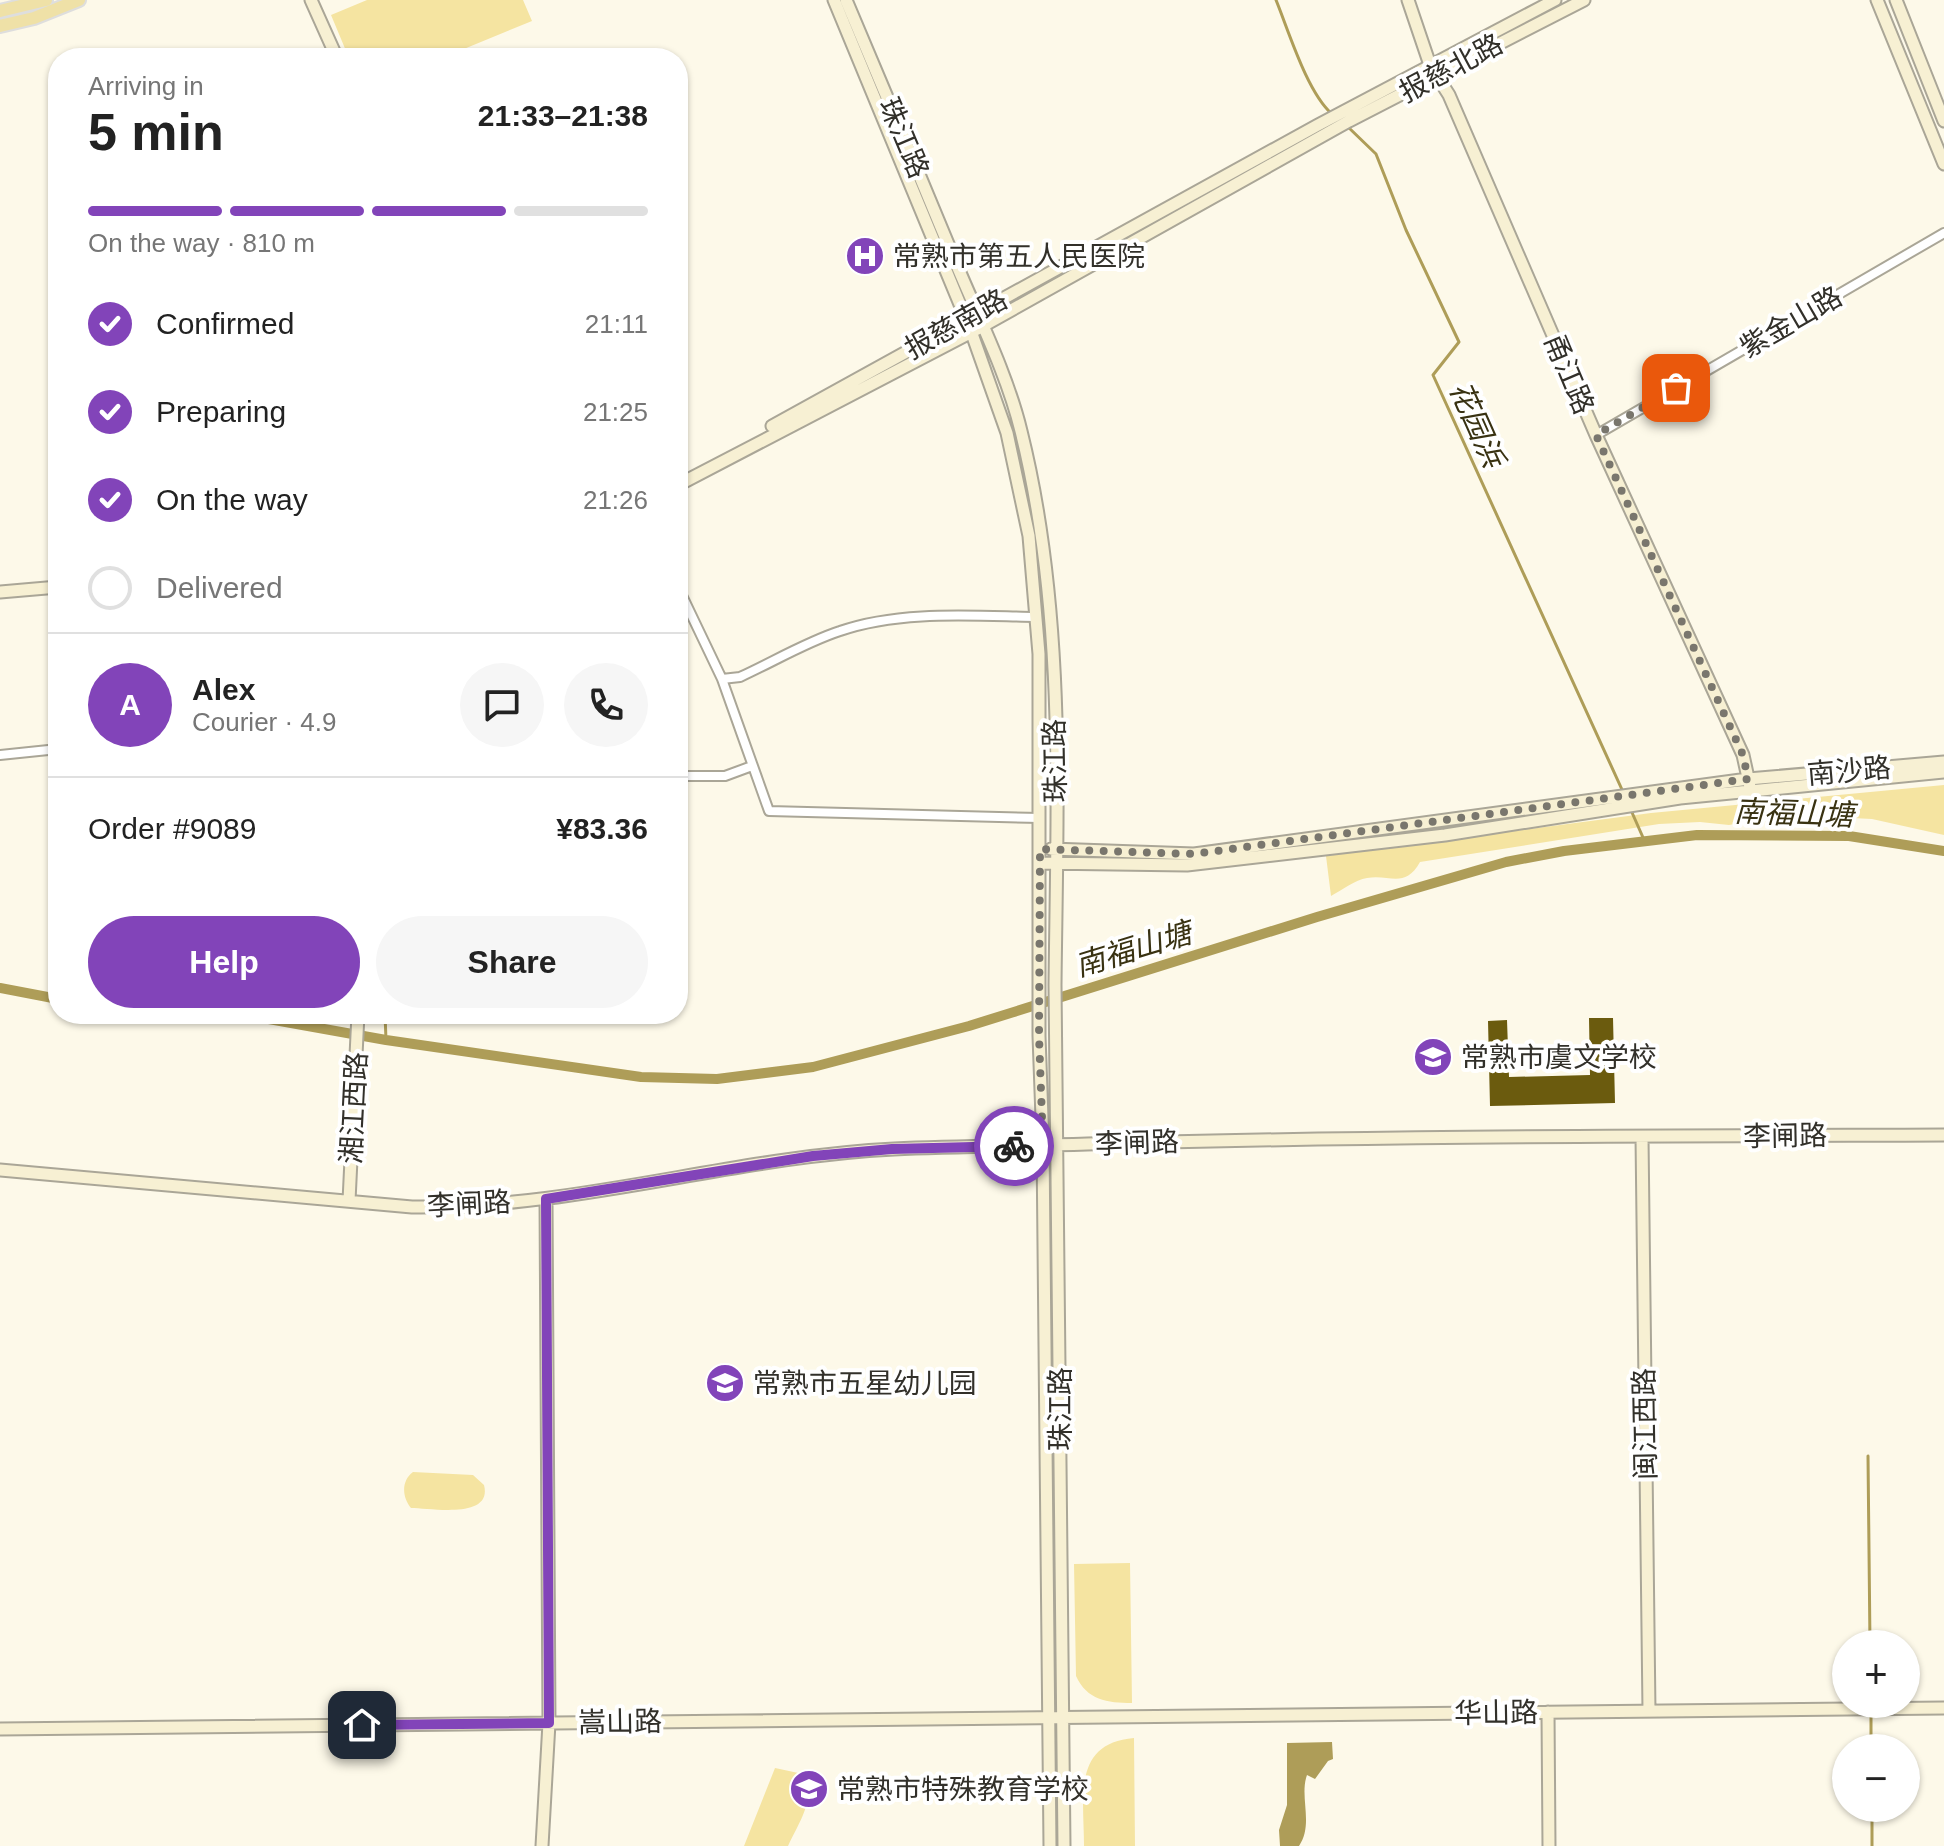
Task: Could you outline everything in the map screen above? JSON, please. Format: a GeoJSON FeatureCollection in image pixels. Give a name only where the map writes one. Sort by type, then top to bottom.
{"type":"FeatureCollection","features":[{"type":"Feature","properties":{"kind":"main road"},"geometry":{"type":"LineString","coordinates":[[0,11],[46,0]]}},
{"type":"Feature","properties":{"kind":"main road"},"geometry":{"type":"LineString","coordinates":[[0,26],[34,18],[79,0]]}},
{"type":"Feature","properties":{"kind":"main road"},"geometry":{"type":"LineString","coordinates":[[311,0],[333,48]]}},
{"type":"Feature","properties":{"kind":"main road","name":"珠江路"},"geometry":{"type":"LineString","coordinates":[[834,0],[1021,428],[1043,534],[1053,653],[1057,864],[1055,1036],[1064,1846]]}},
{"type":"Feature","properties":{"kind":"main road","name":"珠江路"},"geometry":{"type":"LineString","coordinates":[[846,0],[971,315]]}},
{"type":"Feature","properties":{"kind":"main road","name":"甬江路"},"geometry":{"type":"LineString","coordinates":[[1408,0],[1430,65],[1455,109],[1596,435],[1743,755],[1750,785]]}},
{"type":"Feature","properties":{"kind":"main road","name":"报慈北路"},"geometry":{"type":"LineString","coordinates":[[1319,131],[1430,65],[1555,0]]}},
{"type":"Feature","properties":{"kind":"main road","name":"报慈北路"},"geometry":{"type":"LineString","coordinates":[[1348,115],[1437,76],[1584,0]]}},
{"type":"Feature","properties":{"kind":"main road"},"geometry":{"type":"LineString","coordinates":[[1877,0],[1944,164]]}},
{"type":"Feature","properties":{"kind":"main road"},"geometry":{"type":"LineString","coordinates":[[1896,0],[1944,121]]}},
{"type":"Feature","properties":{"kind":"main road","name":"报慈南路"},"geometry":{"type":"LineString","coordinates":[[688,472],[971,315],[1319,131]]}},
{"type":"Feature","properties":{"kind":"main road","name":"报慈南路"},"geometry":{"type":"LineString","coordinates":[[688,480],[977,329],[1319,131]]}},
{"type":"Feature","properties":{"kind":"main road","name":"珠江路"},"geometry":{"type":"LineString","coordinates":[[977,329],[1007,433],[1029,536],[1039,654],[1039,1036],[1043,1145],[1050,1846]]}},
{"type":"Feature","properties":{"kind":"main road"},"geometry":{"type":"LineString","coordinates":[[0,592],[48,588]]}},
{"type":"Feature","properties":{"kind":"main road","name":"南沙路"},"geometry":{"type":"LineString","coordinates":[[1040,849],[1194,854],[1944,762]]}},
{"type":"Feature","properties":{"kind":"main road","name":"南沙路"},"geometry":{"type":"LineString","coordinates":[[1750,785],[1944,772]]}},
{"type":"Feature","properties":{"kind":"main road","name":"南沙路"},"geometry":{"type":"LineString","coordinates":[[1041,863],[1187,865],[1445,835],[1618,803]]}},
{"type":"Feature","properties":{"kind":"main road","name":"湘江西路"},"geometry":{"type":"LineString","coordinates":[[349,1201],[358,1024]]}},
{"type":"Feature","properties":{"kind":"main road","name":"李闸路"},"geometry":{"type":"LineString","coordinates":[[0,1170],[349,1201],[458,1207],[546,1199],[813,1156],[892,1149],[1302,1138],[1944,1135]]}},
{"type":"Feature","properties":{"kind":"main road","name":"闽江西路"},"geometry":{"type":"LineString","coordinates":[[1642,1137],[1649,1711]]}},
{"type":"Feature","properties":{"kind":"main road"},"geometry":{"type":"LineString","coordinates":[[542,1846],[549,1723],[546,1199]]}},
{"type":"Feature","properties":{"kind":"main road","name":"华山路"},"geometry":{"type":"LineString","coordinates":[[1047,1717],[1944,1708]]}},
{"type":"Feature","properties":{"kind":"main road"},"geometry":{"type":"LineString","coordinates":[[1548,1712],[1549,1846]]}},
{"type":"Feature","properties":{"kind":"main road","name":"嵩山路"},"geometry":{"type":"LineString","coordinates":[[0,1729],[1047,1717]]}},
{"type":"Feature","properties":{"kind":"street","name":"紫金山路"},"geometry":{"type":"LineString","coordinates":[[1596,435],[1944,233]]}},
{"type":"Feature","properties":{"kind":"street"},"geometry":{"type":"LineString","coordinates":[[688,608],[722,679],[769,811],[1040,818]]}},
{"type":"Feature","properties":{"kind":"street"},"geometry":{"type":"LineString","coordinates":[[722,679],[740,677],[841,630],[894,620],[937,617],[1036,617]]}},
{"type":"Feature","properties":{"kind":"street"},"geometry":{"type":"LineString","coordinates":[[0,755],[48,750]]}},
{"type":"Feature","properties":{"kind":"street"},"geometry":{"type":"LineString","coordinates":[[688,776],[725,776],[752,766]]}},
{"type":"Feature","properties":{"kind":"shaded area"},"geometry":{"type":"Polygon","coordinates":[[[367,0],[523,0],[532,21],[466,48],[345,48],[331,15],[367,0]]]}},
{"type":"Feature","properties":{"kind":"shaded area"},"geometry":{"type":"Polygon","coordinates":[[[1944,785],[1944,835],[1872,819],[1831,817],[1766,818],[1729,825],[1700,822],[1659,824],[1420,862],[1403,878],[1362,879],[1331,896],[1326,856],[1651,813],[1944,785]]]}},
{"type":"Feature","properties":{"kind":"shaded area"},"geometry":{"type":"Polygon","coordinates":[[[413,1472],[473,1475],[484,1485],[484,1496],[470,1508],[458,1510],[411,1508],[404,1489],[406,1480],[413,1472]]]}},
{"type":"Feature","properties":{"kind":"shaded area"},"geometry":{"type":"Polygon","coordinates":[[[1130,1563],[1132,1703],[1114,1702],[1092,1695],[1076,1676],[1074,1564],[1130,1563]]]}},
{"type":"Feature","properties":{"kind":"shaded area"},"geometry":{"type":"Polygon","coordinates":[[[1134,1738],[1135,1846],[1084,1846],[1083,1792],[1091,1762],[1100,1750],[1114,1742],[1134,1738]]]}},
{"type":"Feature","properties":{"kind":"shaded area"},"geometry":{"type":"Polygon","coordinates":[[[1332,1742],[1333,1759],[1315,1779],[1307,1775],[1305,1829],[1299,1846],[1280,1846],[1279,1830],[1287,1805],[1287,1743],[1332,1742]]]}},
{"type":"Feature","properties":{"kind":"shaded area"},"geometry":{"type":"Polygon","coordinates":[[[775,1768],[803,1774],[808,1791],[805,1810],[788,1846],[744,1846],[775,1768]]]}},
{"type":"Feature","properties":{"kind":"building"},"geometry":{"type":"Polygon","coordinates":[[[1589,1018],[1613,1018],[1615,1103],[1490,1106],[1488,1021],[1507,1020],[1509,1077],[1590,1075],[1589,1018]]]}},
{"type":"Feature","properties":{"kind":"waterway","name":"花园浜"},"geometry":{"type":"LineString","coordinates":[[1276,0],[1307,77],[1332,114]]}},
{"type":"Feature","properties":{"kind":"waterway","name":"花园浜"},"geometry":{"type":"LineString","coordinates":[[1347,126],[1376,154],[1406,230],[1459,342],[1433,375],[1624,794]]}},
{"type":"Feature","properties":{"kind":"waterway","name":"花园浜"},"geometry":{"type":"LineString","coordinates":[[1630,808],[1645,842]]}},
{"type":"Feature","properties":{"kind":"waterway","name":"南福山塘"},"geometry":{"type":"LineString","coordinates":[[296,1024],[641,1077],[717,1079],[813,1067],[969,1026],[1317,917],[1506,862],[1564,851],[1697,835],[1849,836],[1944,851]]}},
{"type":"Feature","properties":{"kind":"waterway","name":"南福山塘"},"geometry":{"type":"LineString","coordinates":[[0,988],[48,997]]}},
{"type":"Feature","properties":{"kind":"waterway"},"geometry":{"type":"LineString","coordinates":[[385,1024],[386,1040]]}},
{"type":"Feature","properties":{"kind":"waterway"},"geometry":{"type":"LineString","coordinates":[[1868,1456],[1870,1630]]}},
{"type":"Feature","properties":{"kind":"waterway"},"geometry":{"type":"LineString","coordinates":[[1871,1718],[1871,1734]]}},
{"type":"Feature","properties":{"kind":"waterway"},"geometry":{"type":"LineString","coordinates":[[1872,1822],[1872,1846]]}},
{"type":"Feature","properties":{"kind":"way so far"},"geometry":{"type":"LineString","coordinates":[[1014,1146],[1043,1145],[1039,1036],[1040,849],[1194,854],[1748,779],[1743,755],[1596,435],[1676,388]]}},
{"type":"Feature","properties":{"kind":"place","name":"常熟市第五人民医院"},"geometry":{"type":"Point","coordinates":[865,256]}},
{"type":"Feature","properties":{"kind":"place","name":"常熟市虞文学校"},"geometry":{"type":"Point","coordinates":[1433,1057]}},
{"type":"Feature","properties":{"kind":"place","name":"常熟市五星幼儿园"},"geometry":{"type":"Point","coordinates":[725,1383]}},
{"type":"Feature","properties":{"kind":"place","name":"常熟市特殊教育学校"},"geometry":{"type":"Point","coordinates":[809,1789]}},
{"type":"Feature","properties":{"kind":"route"},"geometry":{"type":"LineString","coordinates":[[362,1725],[549,1723],[546,1199],[813,1156],[892,1149],[1014,1146]]}}]}
